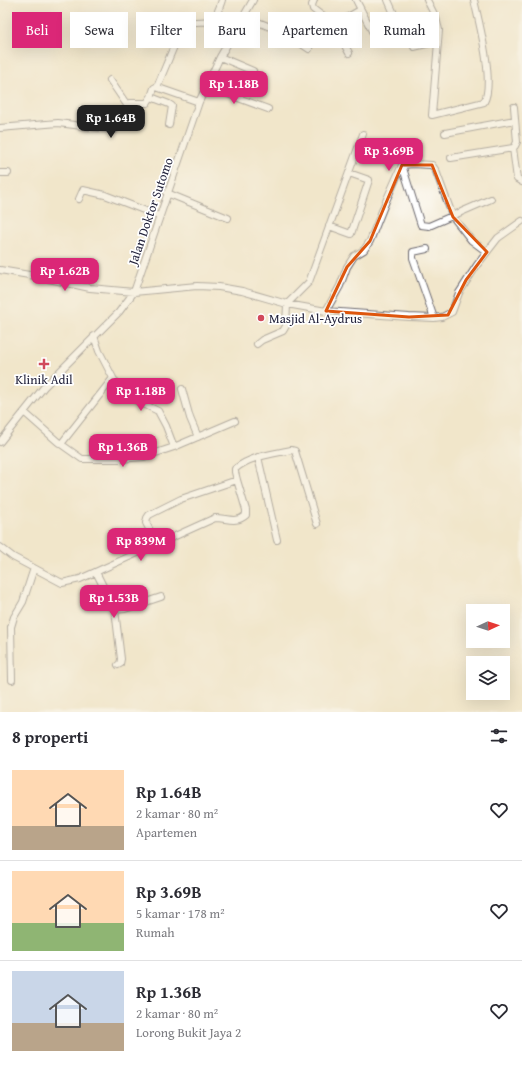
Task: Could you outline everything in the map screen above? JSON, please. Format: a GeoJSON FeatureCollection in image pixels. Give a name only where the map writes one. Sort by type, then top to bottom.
{"type":"FeatureCollection","features":[{"type":"Feature","properties":{"kind":"street"},"geometry":{"type":"LineString","coordinates":[[127,105],[131,103],[147,103],[154,88],[158,87],[182,27],[188,22],[207,22],[214,19],[222,0]]}},
{"type":"Feature","properties":{"kind":"street","name":"Jalan Doktor Sutomo"},"geometry":{"type":"LineString","coordinates":[[246,12],[253,0]]}},
{"type":"Feature","properties":{"kind":"street"},"geometry":{"type":"LineString","coordinates":[[314,0],[312,5],[313,9],[317,12]]}},
{"type":"Feature","properties":{"kind":"street"},"geometry":{"type":"LineString","coordinates":[[356,0],[370,28]]}},
{"type":"Feature","properties":{"kind":"street"},"geometry":{"type":"LineString","coordinates":[[388,0],[393,12]]}},
{"type":"Feature","properties":{"kind":"street"},"geometry":{"type":"LineString","coordinates":[[427,0],[432,12]]}},
{"type":"Feature","properties":{"kind":"street"},"geometry":{"type":"LineString","coordinates":[[437,48],[432,115],[484,102],[487,97],[488,73],[474,0]]}},
{"type":"Feature","properties":{"kind":"street"},"geometry":{"type":"LineString","coordinates":[[357,12],[360,10]]}},
{"type":"Feature","properties":{"kind":"street"},"geometry":{"type":"LineString","coordinates":[[260,23],[285,33],[309,49]]}},
{"type":"Feature","properties":{"kind":"street","name":"Jalan Doktor Sutomo"},"geometry":{"type":"LineString","coordinates":[[0,442],[44,387],[119,312],[134,292],[199,102],[225,48]]}},
{"type":"Feature","properties":{"kind":"street"},"geometry":{"type":"LineString","coordinates":[[347,48],[349,52]]}},
{"type":"Feature","properties":{"kind":"street"},"geometry":{"type":"LineString","coordinates":[[220,57],[253,71]]}},
{"type":"Feature","properties":{"kind":"street"},"geometry":{"type":"LineString","coordinates":[[110,80],[127,105]]}},
{"type":"Feature","properties":{"kind":"street"},"geometry":{"type":"LineString","coordinates":[[206,86],[268,109]]}},
{"type":"Feature","properties":{"kind":"street"},"geometry":{"type":"LineString","coordinates":[[158,87],[199,102]]}},
{"type":"Feature","properties":{"kind":"street"},"geometry":{"type":"LineString","coordinates":[[151,97],[172,106],[169,124]]}},
{"type":"Feature","properties":{"kind":"street"},"geometry":{"type":"LineString","coordinates":[[0,128],[58,122],[115,130],[120,125],[127,105]]}},
{"type":"Feature","properties":{"kind":"street"},"geometry":{"type":"LineString","coordinates":[[514,107],[517,142],[513,148],[517,179],[522,182]]}},
{"type":"Feature","properties":{"kind":"street"},"geometry":{"type":"LineString","coordinates":[[445,133],[515,120]]}},
{"type":"Feature","properties":{"kind":"street"},"geometry":{"type":"LineString","coordinates":[[257,344],[262,340],[283,331],[286,326],[287,304],[308,282],[363,134]]}},
{"type":"Feature","properties":{"kind":"street"},"geometry":{"type":"LineString","coordinates":[[451,158],[513,148]]}},
{"type":"Feature","properties":{"kind":"street"},"geometry":{"type":"LineString","coordinates":[[402,165],[432,164],[453,217],[471,240],[488,252]]}},
{"type":"Feature","properties":{"kind":"street"},"geometry":{"type":"LineString","coordinates":[[402,165],[421,225],[429,226],[453,217],[491,199]]}},
{"type":"Feature","properties":{"kind":"street"},"geometry":{"type":"LineString","coordinates":[[326,311],[340,286],[347,267],[354,256],[364,250],[370,241],[402,165]]}},
{"type":"Feature","properties":{"kind":"street"},"geometry":{"type":"LineString","coordinates":[[0,173],[8,173]]}},
{"type":"Feature","properties":{"kind":"street"},"geometry":{"type":"LineString","coordinates":[[329,226],[351,234],[369,180],[348,173]]}},
{"type":"Feature","properties":{"kind":"street"},"geometry":{"type":"LineString","coordinates":[[79,199],[83,190],[104,194],[159,216]]}},
{"type":"Feature","properties":{"kind":"street"},"geometry":{"type":"LineString","coordinates":[[167,194],[228,218]]}},
{"type":"Feature","properties":{"kind":"street"},"geometry":{"type":"LineString","coordinates":[[0,270],[90,288],[134,292],[197,286],[219,287],[242,291],[287,304],[326,311],[409,318],[434,318],[442,317],[452,312],[454,301],[466,280],[498,238],[522,221]]}},
{"type":"Feature","properties":{"kind":"street"},"geometry":{"type":"LineString","coordinates":[[427,249],[413,252],[412,258],[434,318]]}},
{"type":"Feature","properties":{"kind":"street"},"geometry":{"type":"LineString","coordinates":[[94,336],[99,351],[124,395],[158,411],[166,426],[174,447]]}},
{"type":"Feature","properties":{"kind":"street"},"geometry":{"type":"LineString","coordinates":[[61,444],[113,378]]}},
{"type":"Feature","properties":{"kind":"street"},"geometry":{"type":"LineString","coordinates":[[182,388],[190,418],[198,437]]}},
{"type":"Feature","properties":{"kind":"street"},"geometry":{"type":"LineString","coordinates":[[24,412],[61,444],[82,459],[120,459],[144,457],[174,447],[235,420]]}},
{"type":"Feature","properties":{"kind":"street"},"geometry":{"type":"LineString","coordinates":[[0,547],[13,557],[62,583],[80,579],[215,518],[221,518],[229,521],[242,519],[246,515],[246,510],[235,469],[258,457],[291,450],[295,452],[317,524]]}},
{"type":"Feature","properties":{"kind":"street"},"geometry":{"type":"LineString","coordinates":[[258,457],[277,540]]}},
{"type":"Feature","properties":{"kind":"street"},"geometry":{"type":"LineString","coordinates":[[157,544],[146,523],[149,515],[182,499],[238,482]]}},
{"type":"Feature","properties":{"kind":"street"},"geometry":{"type":"LineString","coordinates":[[12,680],[11,627],[14,617],[23,602],[34,568]]}},
{"type":"Feature","properties":{"kind":"street"},"geometry":{"type":"LineString","coordinates":[[96,572],[115,610],[121,652],[120,664],[118,666]]}},
{"type":"Feature","properties":{"kind":"street"},"geometry":{"type":"LineString","coordinates":[[115,610],[125,609],[161,597]]}},
{"type":"Feature","properties":{"kind":"highlighted area"},"geometry":{"type":"Polygon","coordinates":[[[402,165],[432,165],[453,217],[487,252],[466,280],[448,315],[409,317],[326,311],[347,267],[370,241],[402,165]]]}},
{"type":"Feature","properties":{"kind":"place","name":"Masjid Al-Aydrus"},"geometry":{"type":"Point","coordinates":[261,318]}},
{"type":"Feature","properties":{"kind":"place","name":"Klinik Adil"},"geometry":{"type":"Point","coordinates":[44,364]}}]}
